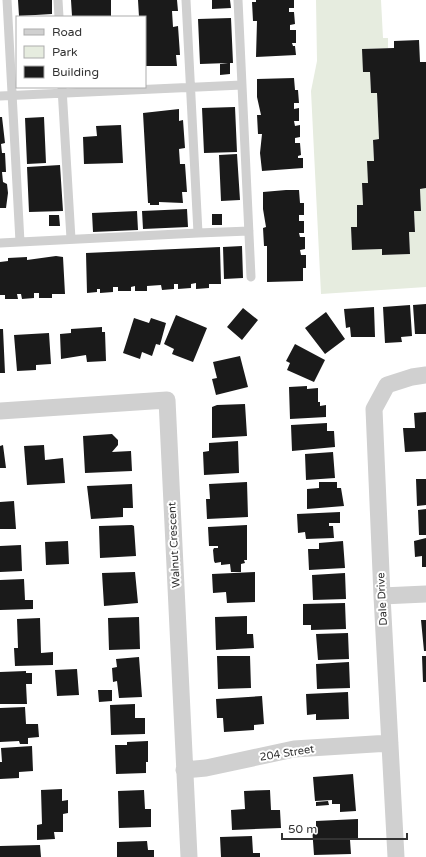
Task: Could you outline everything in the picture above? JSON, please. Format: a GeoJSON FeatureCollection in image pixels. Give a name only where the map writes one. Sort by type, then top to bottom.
{"type":"FeatureCollection","features":[{"type":"Feature","properties":{"kind":"street","name":"Dale Drive"},"geometry":{"type":"LineString","coordinates":[[396,857],[382,596],[374,408],[386,385],[412,377],[426,375]]}},
{"type":"Feature","properties":{"kind":"street","name":"Walnut Crescent"},"geometry":{"type":"LineString","coordinates":[[0,411],[167,400],[189,857]]}},
{"type":"Feature","properties":{"kind":"street"},"geometry":{"type":"LineString","coordinates":[[382,596],[426,594]]}},
{"type":"Feature","properties":{"kind":"street","name":"204 Street"},"geometry":{"type":"LineString","coordinates":[[184,770],[206,768],[294,749],[390,743]]}},
{"type":"Feature","properties":{"kind":"lane"},"geometry":{"type":"LineString","coordinates":[[7,0],[20,242]]}},
{"type":"Feature","properties":{"kind":"lane"},"geometry":{"type":"LineString","coordinates":[[58,0],[59,16]]}},
{"type":"Feature","properties":{"kind":"lane"},"geometry":{"type":"LineString","coordinates":[[186,0],[198,233]]}},
{"type":"Feature","properties":{"kind":"lane"},"geometry":{"type":"LineString","coordinates":[[238,0],[251,277]]}},
{"type":"Feature","properties":{"kind":"lane"},"geometry":{"type":"LineString","coordinates":[[0,96],[62,90],[242,85]]}},
{"type":"Feature","properties":{"kind":"lane"},"geometry":{"type":"LineString","coordinates":[[62,90],[71,239]]}},
{"type":"Feature","properties":{"kind":"lane"},"geometry":{"type":"LineString","coordinates":[[0,243],[249,231]]}},
{"type":"Feature","properties":{"kind":"green space"},"geometry":{"type":"Polygon","coordinates":[[[316,0],[381,0],[383,38],[388,38],[388,48],[363,49],[370,72],[371,93],[377,93],[379,139],[373,140],[374,161],[368,161],[368,183],[362,184],[363,205],[357,205],[357,227],[351,227],[352,250],[382,249],[383,255],[410,254],[409,232],[415,232],[414,211],[421,211],[420,189],[426,188],[426,287],[321,294],[311,91],[317,61],[316,0]]]}},
{"type":"Feature","properties":{"kind":"building"},"geometry":{"type":"Polygon","coordinates":[[[18,0],[52,0],[52,14],[19,16],[18,0]]]}},
{"type":"Feature","properties":{"kind":"building"},"geometry":{"type":"Polygon","coordinates":[[[71,0],[111,0],[111,16],[72,16],[71,0]]]}},
{"type":"Feature","properties":{"kind":"building"},"geometry":{"type":"Polygon","coordinates":[[[138,0],[177,0],[178,11],[172,11],[173,27],[178,26],[180,55],[176,55],[177,66],[146,66],[146,16],[139,16],[138,0]]]}},
{"type":"Feature","properties":{"kind":"building"},"geometry":{"type":"Polygon","coordinates":[[[212,0],[230,0],[231,8],[212,9],[212,0]]]}},
{"type":"Feature","properties":{"kind":"building"},"geometry":{"type":"Polygon","coordinates":[[[256,0],[294,0],[294,8],[289,8],[289,12],[294,12],[295,24],[290,25],[290,30],[296,30],[296,43],[292,43],[293,46],[295,46],[296,55],[256,57],[257,21],[253,21],[252,2],[256,2],[256,0]]]}},
{"type":"Feature","properties":{"kind":"building"},"geometry":{"type":"Polygon","coordinates":[[[231,18],[233,63],[230,63],[230,74],[220,75],[220,64],[228,63],[200,64],[198,19],[231,18]]]}},
{"type":"Feature","properties":{"kind":"building"},"geometry":{"type":"Polygon","coordinates":[[[419,40],[420,62],[426,62],[426,188],[420,189],[421,211],[414,211],[415,232],[409,232],[410,254],[382,255],[382,249],[352,250],[351,227],[357,227],[357,205],[363,205],[362,183],[368,183],[367,161],[374,161],[373,140],[379,139],[377,93],[371,93],[370,72],[363,72],[362,49],[394,48],[394,41],[419,40]]]}},
{"type":"Feature","properties":{"kind":"building"},"geometry":{"type":"Polygon","coordinates":[[[294,78],[295,90],[298,90],[299,103],[294,103],[294,109],[299,108],[299,121],[294,121],[295,126],[300,125],[300,137],[295,138],[295,143],[300,143],[301,155],[298,156],[298,158],[303,158],[303,168],[262,171],[260,153],[262,134],[258,134],[257,115],[261,115],[257,97],[257,79],[294,78]]]}},
{"type":"Feature","properties":{"kind":"building"},"geometry":{"type":"Polygon","coordinates":[[[235,107],[237,152],[204,153],[202,108],[235,107]]]}},
{"type":"Feature","properties":{"kind":"building"},"geometry":{"type":"Polygon","coordinates":[[[179,109],[179,121],[183,120],[185,148],[179,149],[180,164],[185,164],[187,192],[182,192],[183,203],[159,202],[159,205],[150,205],[150,203],[148,203],[143,113],[179,109]]]}},
{"type":"Feature","properties":{"kind":"building"},"geometry":{"type":"Polygon","coordinates":[[[0,117],[2,117],[5,143],[1,144],[2,153],[5,153],[6,172],[2,172],[3,182],[7,184],[8,193],[6,208],[0,208],[0,117]]]}},
{"type":"Feature","properties":{"kind":"building"},"geometry":{"type":"Polygon","coordinates":[[[44,117],[46,163],[27,164],[25,118],[44,117]]]}},
{"type":"Feature","properties":{"kind":"building"},"geometry":{"type":"Polygon","coordinates":[[[121,125],[123,163],[84,164],[83,137],[97,136],[96,126],[121,125]]]}},
{"type":"Feature","properties":{"kind":"building"},"geometry":{"type":"Polygon","coordinates":[[[237,154],[240,200],[221,201],[219,155],[237,154]]]}},
{"type":"Feature","properties":{"kind":"building"},"geometry":{"type":"Polygon","coordinates":[[[60,165],[63,211],[29,212],[27,167],[60,165]]]}},
{"type":"Feature","properties":{"kind":"building"},"geometry":{"type":"Polygon","coordinates":[[[299,190],[300,203],[304,203],[304,215],[299,215],[299,221],[304,221],[304,233],[299,233],[300,237],[305,237],[305,249],[300,250],[301,255],[306,255],[306,268],[303,268],[303,281],[267,282],[267,246],[264,246],[263,228],[266,227],[263,209],[263,192],[299,190]]]}},
{"type":"Feature","properties":{"kind":"building"},"geometry":{"type":"Polygon","coordinates":[[[187,209],[188,227],[143,229],[142,211],[187,209]]]}},
{"type":"Feature","properties":{"kind":"building"},"geometry":{"type":"Polygon","coordinates":[[[137,211],[138,230],[93,232],[92,213],[137,211]]]}},
{"type":"Feature","properties":{"kind":"building"},"geometry":{"type":"Polygon","coordinates":[[[212,214],[222,214],[222,225],[212,225],[212,214]]]}},
{"type":"Feature","properties":{"kind":"building"},"geometry":{"type":"Polygon","coordinates":[[[49,215],[59,215],[60,226],[49,226],[49,215]]]}},
{"type":"Feature","properties":{"kind":"building"},"geometry":{"type":"Polygon","coordinates":[[[242,246],[243,278],[224,279],[223,247],[242,246]]]}},
{"type":"Feature","properties":{"kind":"building"},"geometry":{"type":"Polygon","coordinates":[[[220,247],[221,284],[209,284],[209,288],[196,289],[196,283],[191,284],[191,288],[178,289],[178,284],[174,284],[174,289],[162,290],[161,285],[147,286],[147,291],[135,291],[135,286],[131,287],[131,291],[118,291],[118,287],[113,287],[113,292],[100,293],[100,289],[97,289],[97,292],[87,293],[86,253],[220,247]]]}},
{"type":"Feature","properties":{"kind":"building"},"geometry":{"type":"Polygon","coordinates":[[[56,256],[63,257],[65,294],[52,294],[52,298],[39,298],[39,293],[34,293],[34,298],[22,299],[21,294],[17,294],[18,299],[5,299],[5,295],[0,295],[0,262],[8,261],[8,258],[27,257],[27,260],[56,256]]]}},
{"type":"Feature","properties":{"kind":"building"},"geometry":{"type":"Polygon","coordinates":[[[426,304],[426,334],[415,334],[413,305],[426,304]]]}},
{"type":"Feature","properties":{"kind":"building"},"geometry":{"type":"Polygon","coordinates":[[[410,305],[412,336],[401,337],[402,342],[385,343],[383,307],[410,305]]]}},
{"type":"Feature","properties":{"kind":"building"},"geometry":{"type":"Polygon","coordinates":[[[374,307],[375,337],[351,337],[350,327],[346,328],[344,309],[374,307]]]}},
{"type":"Feature","properties":{"kind":"building"},"geometry":{"type":"Polygon","coordinates":[[[243,308],[258,320],[242,340],[227,327],[243,308]]]}},
{"type":"Feature","properties":{"kind":"building"},"geometry":{"type":"Polygon","coordinates":[[[326,312],[345,339],[325,354],[305,328],[326,312]]]}},
{"type":"Feature","properties":{"kind":"building"},"geometry":{"type":"Polygon","coordinates":[[[176,315],[207,328],[193,362],[172,354],[174,349],[164,344],[176,315]]]}},
{"type":"Feature","properties":{"kind":"building"},"geometry":{"type":"Polygon","coordinates":[[[134,318],[149,323],[151,318],[166,323],[160,345],[156,344],[152,356],[142,352],[140,359],[123,353],[134,318]]]}},
{"type":"Feature","properties":{"kind":"building"},"geometry":{"type":"Polygon","coordinates":[[[102,327],[102,332],[105,332],[106,361],[87,362],[86,355],[61,359],[60,334],[71,333],[71,329],[102,327]]]}},
{"type":"Feature","properties":{"kind":"building"},"geometry":{"type":"Polygon","coordinates":[[[0,329],[3,329],[5,373],[0,373],[0,329]]]}},
{"type":"Feature","properties":{"kind":"building"},"geometry":{"type":"Polygon","coordinates":[[[49,333],[51,364],[36,365],[36,370],[17,371],[14,335],[49,333]]]}},
{"type":"Feature","properties":{"kind":"building"},"geometry":{"type":"Polygon","coordinates":[[[295,344],[325,360],[314,382],[287,370],[290,363],[286,361],[295,344]]]}},
{"type":"Feature","properties":{"kind":"building"},"geometry":{"type":"Polygon","coordinates":[[[240,356],[248,387],[216,395],[212,379],[217,378],[213,362],[240,356]]]}},
{"type":"Feature","properties":{"kind":"building"},"geometry":{"type":"Polygon","coordinates":[[[307,386],[307,389],[318,388],[318,402],[320,402],[320,406],[326,405],[326,417],[290,419],[289,387],[307,386]]]}},
{"type":"Feature","properties":{"kind":"building"},"geometry":{"type":"Polygon","coordinates":[[[245,404],[247,436],[212,438],[212,407],[217,405],[245,404]]]}},
{"type":"Feature","properties":{"kind":"building"},"geometry":{"type":"Polygon","coordinates":[[[426,412],[426,451],[405,452],[403,428],[415,428],[414,413],[426,412]]]}},
{"type":"Feature","properties":{"kind":"building"},"geometry":{"type":"Polygon","coordinates":[[[327,423],[327,431],[334,431],[335,447],[292,451],[291,425],[327,423]]]}},
{"type":"Feature","properties":{"kind":"building"},"geometry":{"type":"Polygon","coordinates":[[[112,434],[118,440],[118,445],[112,452],[131,451],[132,471],[85,473],[83,436],[112,434]]]}},
{"type":"Feature","properties":{"kind":"building"},"geometry":{"type":"Polygon","coordinates":[[[238,441],[239,473],[204,475],[203,452],[209,451],[209,443],[238,441]]]}},
{"type":"Feature","properties":{"kind":"building"},"geometry":{"type":"Polygon","coordinates":[[[3,445],[6,468],[0,468],[0,446],[3,445]]]}},
{"type":"Feature","properties":{"kind":"building"},"geometry":{"type":"Polygon","coordinates":[[[44,445],[45,460],[63,458],[65,483],[27,485],[24,446],[44,445]]]}},
{"type":"Feature","properties":{"kind":"building"},"geometry":{"type":"Polygon","coordinates":[[[333,452],[335,478],[306,480],[305,454],[333,452]]]}},
{"type":"Feature","properties":{"kind":"building"},"geometry":{"type":"Polygon","coordinates":[[[416,479],[426,479],[426,505],[417,506],[416,479]]]}},
{"type":"Feature","properties":{"kind":"building"},"geometry":{"type":"Polygon","coordinates":[[[247,482],[248,517],[207,519],[206,499],[210,499],[209,484],[247,482]]]}},
{"type":"Feature","properties":{"kind":"building"},"geometry":{"type":"Polygon","coordinates":[[[319,482],[337,482],[337,488],[341,488],[344,506],[307,509],[307,489],[319,488],[319,482]]]}},
{"type":"Feature","properties":{"kind":"building"},"geometry":{"type":"Polygon","coordinates":[[[132,484],[133,508],[123,508],[123,517],[91,519],[87,486],[132,484]]]}},
{"type":"Feature","properties":{"kind":"building"},"geometry":{"type":"Polygon","coordinates":[[[14,501],[16,529],[0,529],[0,502],[14,501]]]}},
{"type":"Feature","properties":{"kind":"building"},"geometry":{"type":"Polygon","coordinates":[[[426,509],[426,535],[419,535],[418,510],[426,509]]]}},
{"type":"Feature","properties":{"kind":"building"},"geometry":{"type":"Polygon","coordinates":[[[340,512],[340,523],[329,523],[329,526],[333,526],[334,538],[306,539],[305,532],[298,533],[297,514],[340,512]]]}},
{"type":"Feature","properties":{"kind":"building"},"geometry":{"type":"Polygon","coordinates":[[[247,525],[247,560],[244,560],[245,563],[241,564],[241,572],[231,572],[230,564],[221,565],[221,562],[215,563],[213,550],[214,548],[218,548],[218,546],[209,546],[208,527],[247,525]]]}},
{"type":"Feature","properties":{"kind":"building"},"geometry":{"type":"Polygon","coordinates":[[[99,526],[134,526],[136,556],[100,558],[99,526]]]}},
{"type":"Feature","properties":{"kind":"building"},"geometry":{"type":"Polygon","coordinates":[[[426,538],[426,567],[422,567],[422,556],[415,557],[414,541],[426,538]]]}},
{"type":"Feature","properties":{"kind":"building"},"geometry":{"type":"Polygon","coordinates":[[[68,541],[69,564],[46,565],[45,542],[68,541]]]}},
{"type":"Feature","properties":{"kind":"building"},"geometry":{"type":"Polygon","coordinates":[[[343,541],[345,568],[309,570],[308,549],[319,549],[319,543],[343,541]]]}},
{"type":"Feature","properties":{"kind":"building"},"geometry":{"type":"Polygon","coordinates":[[[21,545],[22,571],[0,572],[0,546],[21,545]]]}},
{"type":"Feature","properties":{"kind":"building"},"geometry":{"type":"Polygon","coordinates":[[[135,572],[138,603],[104,606],[102,573],[135,572]]]}},
{"type":"Feature","properties":{"kind":"building"},"geometry":{"type":"Polygon","coordinates":[[[255,572],[255,602],[227,603],[226,592],[213,593],[212,574],[255,572]]]}},
{"type":"Feature","properties":{"kind":"building"},"geometry":{"type":"Polygon","coordinates":[[[345,573],[346,599],[313,600],[312,575],[345,573]]]}},
{"type":"Feature","properties":{"kind":"building"},"geometry":{"type":"Polygon","coordinates":[[[24,579],[25,600],[33,600],[33,609],[0,610],[0,580],[24,579]]]}},
{"type":"Feature","properties":{"kind":"building"},"geometry":{"type":"Polygon","coordinates":[[[345,603],[346,629],[311,630],[311,625],[303,625],[303,604],[345,603]]]}},
{"type":"Feature","properties":{"kind":"building"},"geometry":{"type":"Polygon","coordinates":[[[247,616],[247,634],[253,634],[254,648],[216,650],[215,617],[247,616]]]}},
{"type":"Feature","properties":{"kind":"building"},"geometry":{"type":"Polygon","coordinates":[[[139,617],[140,649],[109,650],[108,618],[139,617]]]}},
{"type":"Feature","properties":{"kind":"building"},"geometry":{"type":"Polygon","coordinates":[[[40,618],[41,653],[53,652],[53,665],[15,666],[14,648],[18,648],[17,619],[40,618]]]}},
{"type":"Feature","properties":{"kind":"building"},"geometry":{"type":"Polygon","coordinates":[[[421,620],[426,620],[426,651],[424,651],[421,620]]]}},
{"type":"Feature","properties":{"kind":"building"},"geometry":{"type":"Polygon","coordinates":[[[348,633],[349,659],[318,660],[316,634],[348,633]]]}},
{"type":"Feature","properties":{"kind":"building"},"geometry":{"type":"Polygon","coordinates":[[[217,656],[250,656],[251,688],[218,689],[217,656]]]}},
{"type":"Feature","properties":{"kind":"building"},"geometry":{"type":"Polygon","coordinates":[[[422,656],[426,656],[426,682],[423,682],[422,656]]]}},
{"type":"Feature","properties":{"kind":"building"},"geometry":{"type":"Polygon","coordinates":[[[139,657],[142,697],[119,698],[117,681],[113,682],[112,668],[117,667],[116,659],[139,657]]]}},
{"type":"Feature","properties":{"kind":"building"},"geometry":{"type":"Polygon","coordinates":[[[349,662],[350,688],[317,689],[316,664],[349,662]]]}},
{"type":"Feature","properties":{"kind":"building"},"geometry":{"type":"Polygon","coordinates":[[[77,669],[79,695],[57,696],[55,670],[77,669]]]}},
{"type":"Feature","properties":{"kind":"building"},"geometry":{"type":"Polygon","coordinates":[[[26,671],[26,673],[32,673],[32,684],[26,684],[27,704],[0,704],[0,672],[26,671]]]}},
{"type":"Feature","properties":{"kind":"building"},"geometry":{"type":"Polygon","coordinates":[[[98,690],[112,690],[112,701],[99,702],[98,690]]]}},
{"type":"Feature","properties":{"kind":"building"},"geometry":{"type":"Polygon","coordinates":[[[348,692],[349,719],[316,720],[316,714],[307,715],[306,694],[348,692]]]}},
{"type":"Feature","properties":{"kind":"building"},"geometry":{"type":"Polygon","coordinates":[[[262,696],[264,724],[254,725],[254,730],[224,732],[223,718],[217,718],[216,699],[262,696]]]}},
{"type":"Feature","properties":{"kind":"building"},"geometry":{"type":"Polygon","coordinates":[[[135,704],[135,718],[145,718],[145,734],[111,735],[110,705],[135,704]]]}},
{"type":"Feature","properties":{"kind":"building"},"geometry":{"type":"Polygon","coordinates":[[[25,707],[26,724],[38,724],[39,737],[28,738],[28,744],[20,744],[19,741],[0,742],[0,708],[25,707]]]}},
{"type":"Feature","properties":{"kind":"building"},"geometry":{"type":"Polygon","coordinates":[[[148,741],[148,762],[146,762],[146,773],[116,774],[115,745],[127,745],[127,742],[148,741]]]}},
{"type":"Feature","properties":{"kind":"building"},"geometry":{"type":"Polygon","coordinates":[[[32,746],[33,771],[19,772],[19,778],[0,779],[0,762],[2,762],[1,748],[32,746]]]}},
{"type":"Feature","properties":{"kind":"building"},"geometry":{"type":"Polygon","coordinates":[[[353,774],[356,811],[340,812],[340,804],[332,804],[332,800],[315,801],[313,777],[353,774]]]}},
{"type":"Feature","properties":{"kind":"building"},"geometry":{"type":"Polygon","coordinates":[[[62,789],[62,801],[68,800],[68,813],[63,814],[63,832],[54,832],[55,839],[37,840],[37,825],[42,824],[41,790],[62,789]]]}},
{"type":"Feature","properties":{"kind":"building"},"geometry":{"type":"Polygon","coordinates":[[[144,790],[145,809],[151,809],[151,827],[119,828],[118,791],[144,790]]]}},
{"type":"Feature","properties":{"kind":"building"},"geometry":{"type":"Polygon","coordinates":[[[270,790],[271,810],[280,810],[281,828],[232,830],[231,810],[245,809],[244,791],[270,790]]]}},
{"type":"Feature","properties":{"kind":"building"},"geometry":{"type":"Polygon","coordinates":[[[328,801],[329,805],[316,806],[316,802],[328,801]]]}},
{"type":"Feature","properties":{"kind":"building"},"geometry":{"type":"Polygon","coordinates":[[[358,819],[358,839],[350,840],[351,854],[314,855],[312,827],[316,827],[316,821],[358,819]]]}},
{"type":"Feature","properties":{"kind":"building"},"geometry":{"type":"Polygon","coordinates":[[[252,836],[253,853],[260,853],[260,857],[221,857],[220,837],[252,836]]]}},
{"type":"Feature","properties":{"kind":"building"},"geometry":{"type":"Polygon","coordinates":[[[147,841],[148,850],[154,850],[154,857],[117,857],[117,842],[147,841]]]}},
{"type":"Feature","properties":{"kind":"building"},"geometry":{"type":"Polygon","coordinates":[[[40,845],[41,857],[0,857],[0,846],[40,845]]]}}]}
